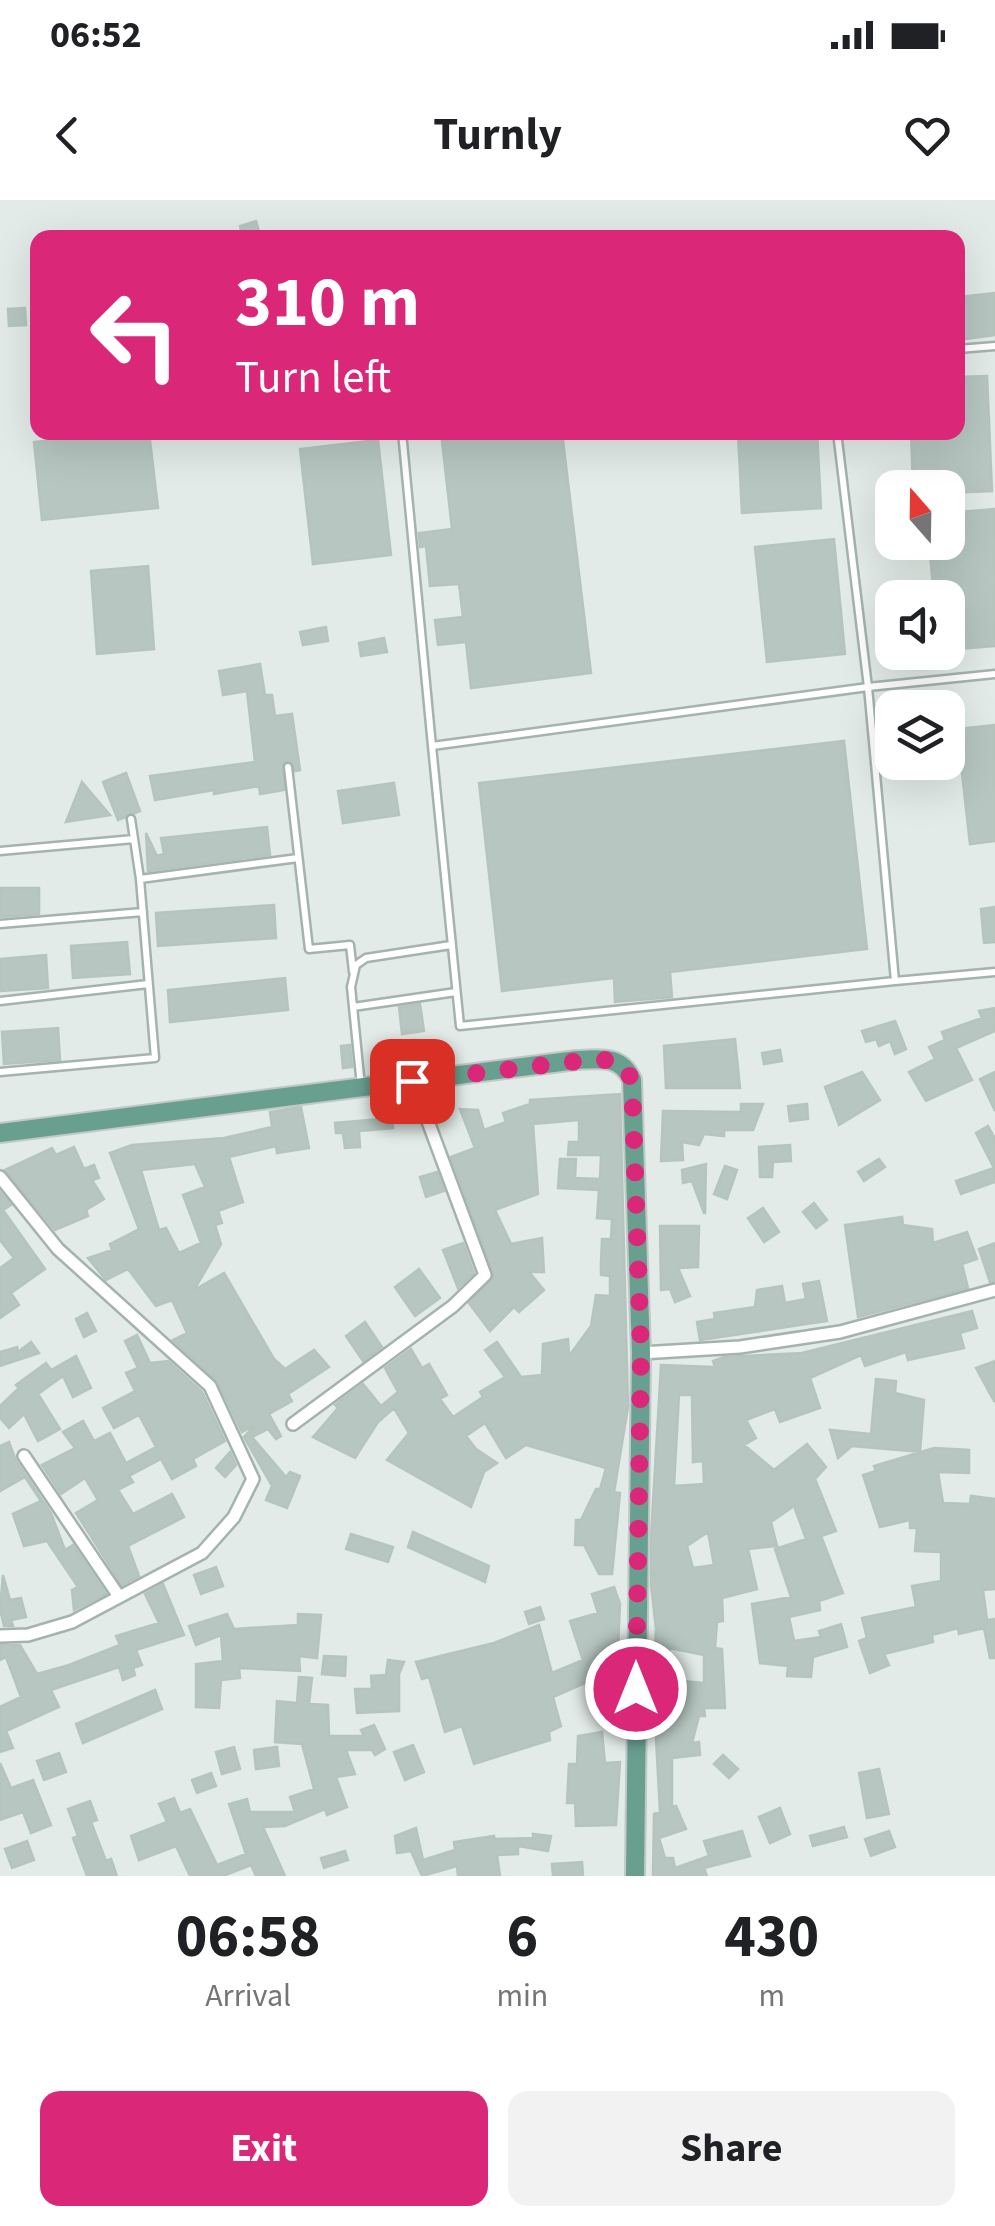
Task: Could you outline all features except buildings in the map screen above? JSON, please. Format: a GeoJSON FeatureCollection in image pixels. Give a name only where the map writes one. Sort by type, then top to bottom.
{"type":"FeatureCollection","features":[{"type":"Feature","properties":{"kind":"main road"},"geometry":{"type":"LineString","coordinates":[[0,1132],[596,1059],[621,1062],[628,1070],[632,1080],[641,1353],[635,1876]]}},
{"type":"Feature","properties":{"kind":"street"},"geometry":{"type":"LineString","coordinates":[[292,1424],[454,1306],[485,1275],[412,1081]]}},
{"type":"Feature","properties":{"kind":"street"},"geometry":{"type":"LineString","coordinates":[[0,1177],[58,1249],[210,1386],[253,1479],[234,1517],[202,1552],[72,1622],[28,1636],[0,1636]]}},
{"type":"Feature","properties":{"kind":"street"},"geometry":{"type":"LineString","coordinates":[[641,1353],[740,1347],[840,1332],[995,1290]]}},
{"type":"Feature","properties":{"kind":"street"},"geometry":{"type":"LineString","coordinates":[[24,1456],[118,1595]]}},
{"type":"Feature","properties":{"kind":"lane"},"geometry":{"type":"LineString","coordinates":[[965,348],[995,346]]}},
{"type":"Feature","properties":{"kind":"lane"},"geometry":{"type":"LineString","coordinates":[[403,440],[460,1026],[995,972]]}},
{"type":"Feature","properties":{"kind":"lane"},"geometry":{"type":"LineString","coordinates":[[838,440],[868,687],[895,981]]}},
{"type":"Feature","properties":{"kind":"lane"},"geometry":{"type":"LineString","coordinates":[[432,746],[868,687],[995,674]]}},
{"type":"Feature","properties":{"kind":"lane"},"geometry":{"type":"LineString","coordinates":[[288,767],[309,949],[350,945],[361,1088]]}},
{"type":"Feature","properties":{"kind":"lane"},"geometry":{"type":"LineString","coordinates":[[0,1072],[155,1058],[131,818]]}},
{"type":"Feature","properties":{"kind":"lane"},"geometry":{"type":"LineString","coordinates":[[0,851],[134,839]]}},
{"type":"Feature","properties":{"kind":"lane"},"geometry":{"type":"LineString","coordinates":[[140,879],[298,858]]}},
{"type":"Feature","properties":{"kind":"lane"},"geometry":{"type":"LineString","coordinates":[[0,924],[142,912]]}},
{"type":"Feature","properties":{"kind":"lane"},"geometry":{"type":"LineString","coordinates":[[354,972],[366,958],[451,945]]}},
{"type":"Feature","properties":{"kind":"lane"},"geometry":{"type":"LineString","coordinates":[[0,1001],[148,984]]}},
{"type":"Feature","properties":{"kind":"lane"},"geometry":{"type":"LineString","coordinates":[[353,1008],[456,992]]}},
{"type":"Feature","properties":{"kind":"route"},"geometry":{"type":"LineString","coordinates":[[412,1081],[596,1059],[621,1062],[632,1080],[641,1353],[636,1689]]}}]}
